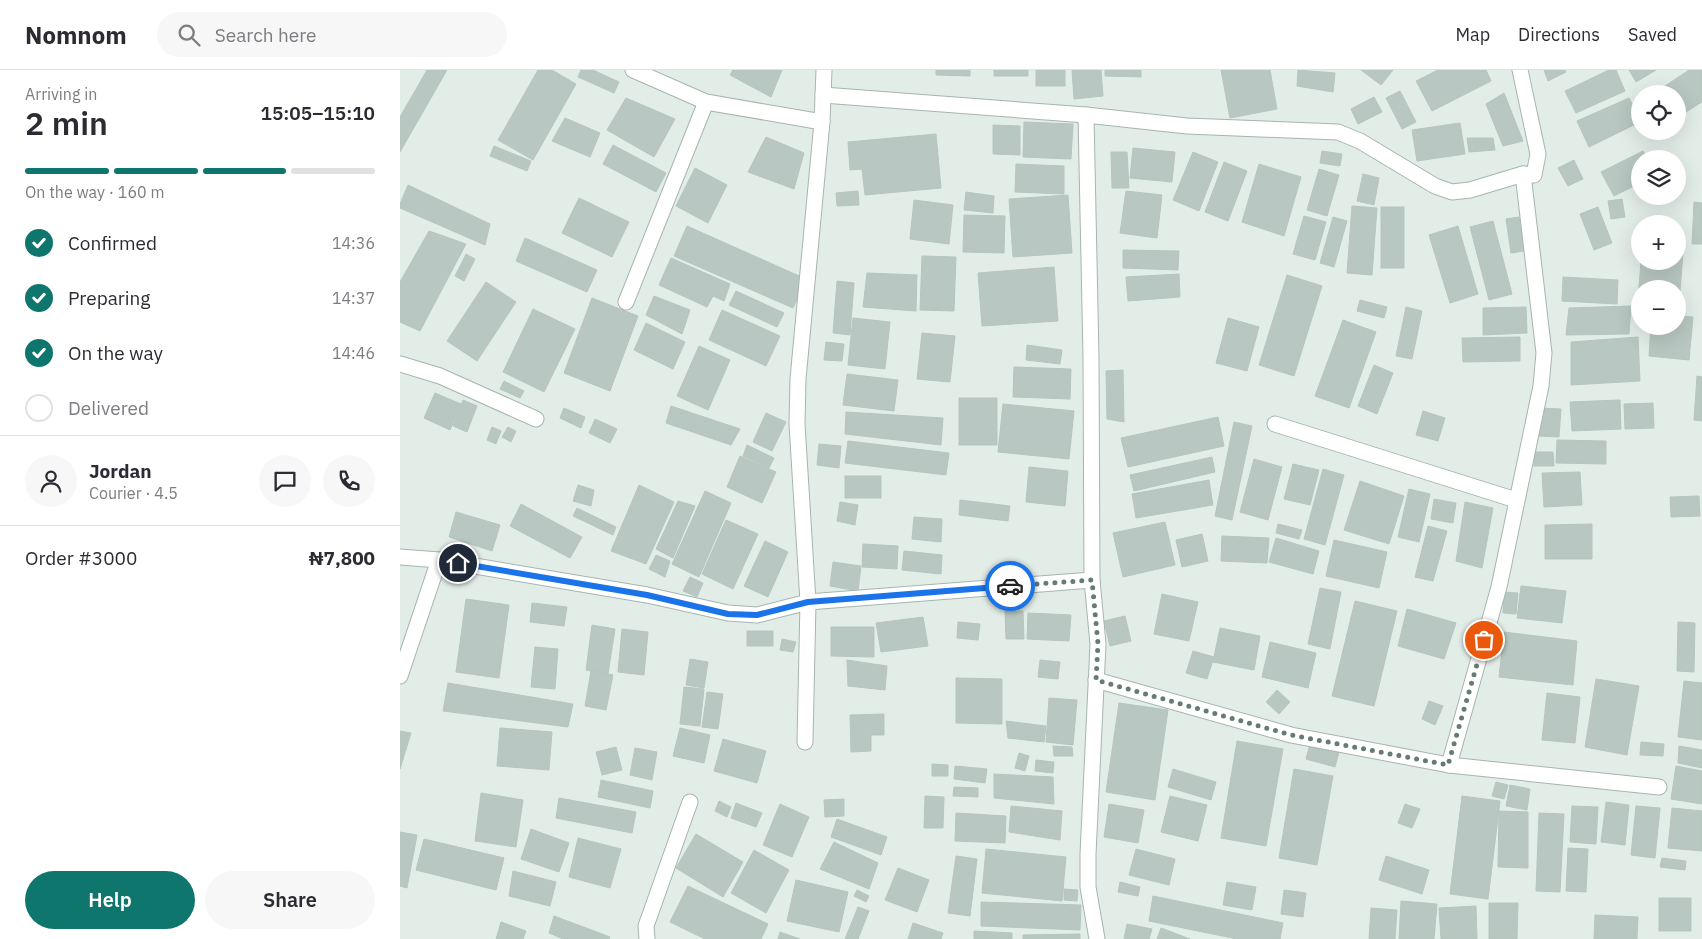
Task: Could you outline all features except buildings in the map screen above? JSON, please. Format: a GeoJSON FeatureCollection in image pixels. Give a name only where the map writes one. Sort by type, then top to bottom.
{"type":"FeatureCollection","features":[{"type":"Feature","properties":{"kind":"street"},"geometry":{"type":"LineString","coordinates":[[633,70],[706,102],[822,122]]}},
{"type":"Feature","properties":{"kind":"street"},"geometry":{"type":"LineString","coordinates":[[806,742],[808,602],[797,424],[798,379],[822,122],[824,70]]}},
{"type":"Feature","properties":{"kind":"street"},"geometry":{"type":"LineString","coordinates":[[823,95],[1086,115],[1187,126],[1338,132],[1360,140],[1435,186],[1452,192],[1470,190],[1523,174],[1534,176],[1538,154],[1520,70]]}},
{"type":"Feature","properties":{"kind":"street"},"geometry":{"type":"LineString","coordinates":[[626,302],[706,102]]}},
{"type":"Feature","properties":{"kind":"street"},"geometry":{"type":"LineString","coordinates":[[1086,115],[1091,358],[1092,580],[1098,644],[1088,887],[1097,939]]}},
{"type":"Feature","properties":{"kind":"street"},"geometry":{"type":"LineString","coordinates":[[1448,765],[1499,587],[1541,386],[1544,354],[1523,174]]}},
{"type":"Feature","properties":{"kind":"street"},"geometry":{"type":"LineString","coordinates":[[400,364],[440,376],[536,419]]}},
{"type":"Feature","properties":{"kind":"street"},"geometry":{"type":"LineString","coordinates":[[1275,424],[1516,500]]}},
{"type":"Feature","properties":{"kind":"street"},"geometry":{"type":"LineString","coordinates":[[400,557],[439,560],[647,595],[728,614],[757,615],[808,602],[1092,580]]}},
{"type":"Feature","properties":{"kind":"street"},"geometry":{"type":"LineString","coordinates":[[400,676],[439,560]]}},
{"type":"Feature","properties":{"kind":"street"},"geometry":{"type":"LineString","coordinates":[[1096,680],[1291,735],[1448,765],[1658,787]]}},
{"type":"Feature","properties":{"kind":"street"},"geometry":{"type":"LineString","coordinates":[[647,939],[646,926],[690,802]]}},
{"type":"Feature","properties":{"kind":"way so far"},"geometry":{"type":"LineString","coordinates":[[1010,586],[1092,580],[1098,644],[1096,680],[1291,735],[1448,765],[1484,640]]}},
{"type":"Feature","properties":{"kind":"route"},"geometry":{"type":"LineString","coordinates":[[458,563],[647,595],[728,614],[757,615],[808,602],[1010,586]]}}]}
